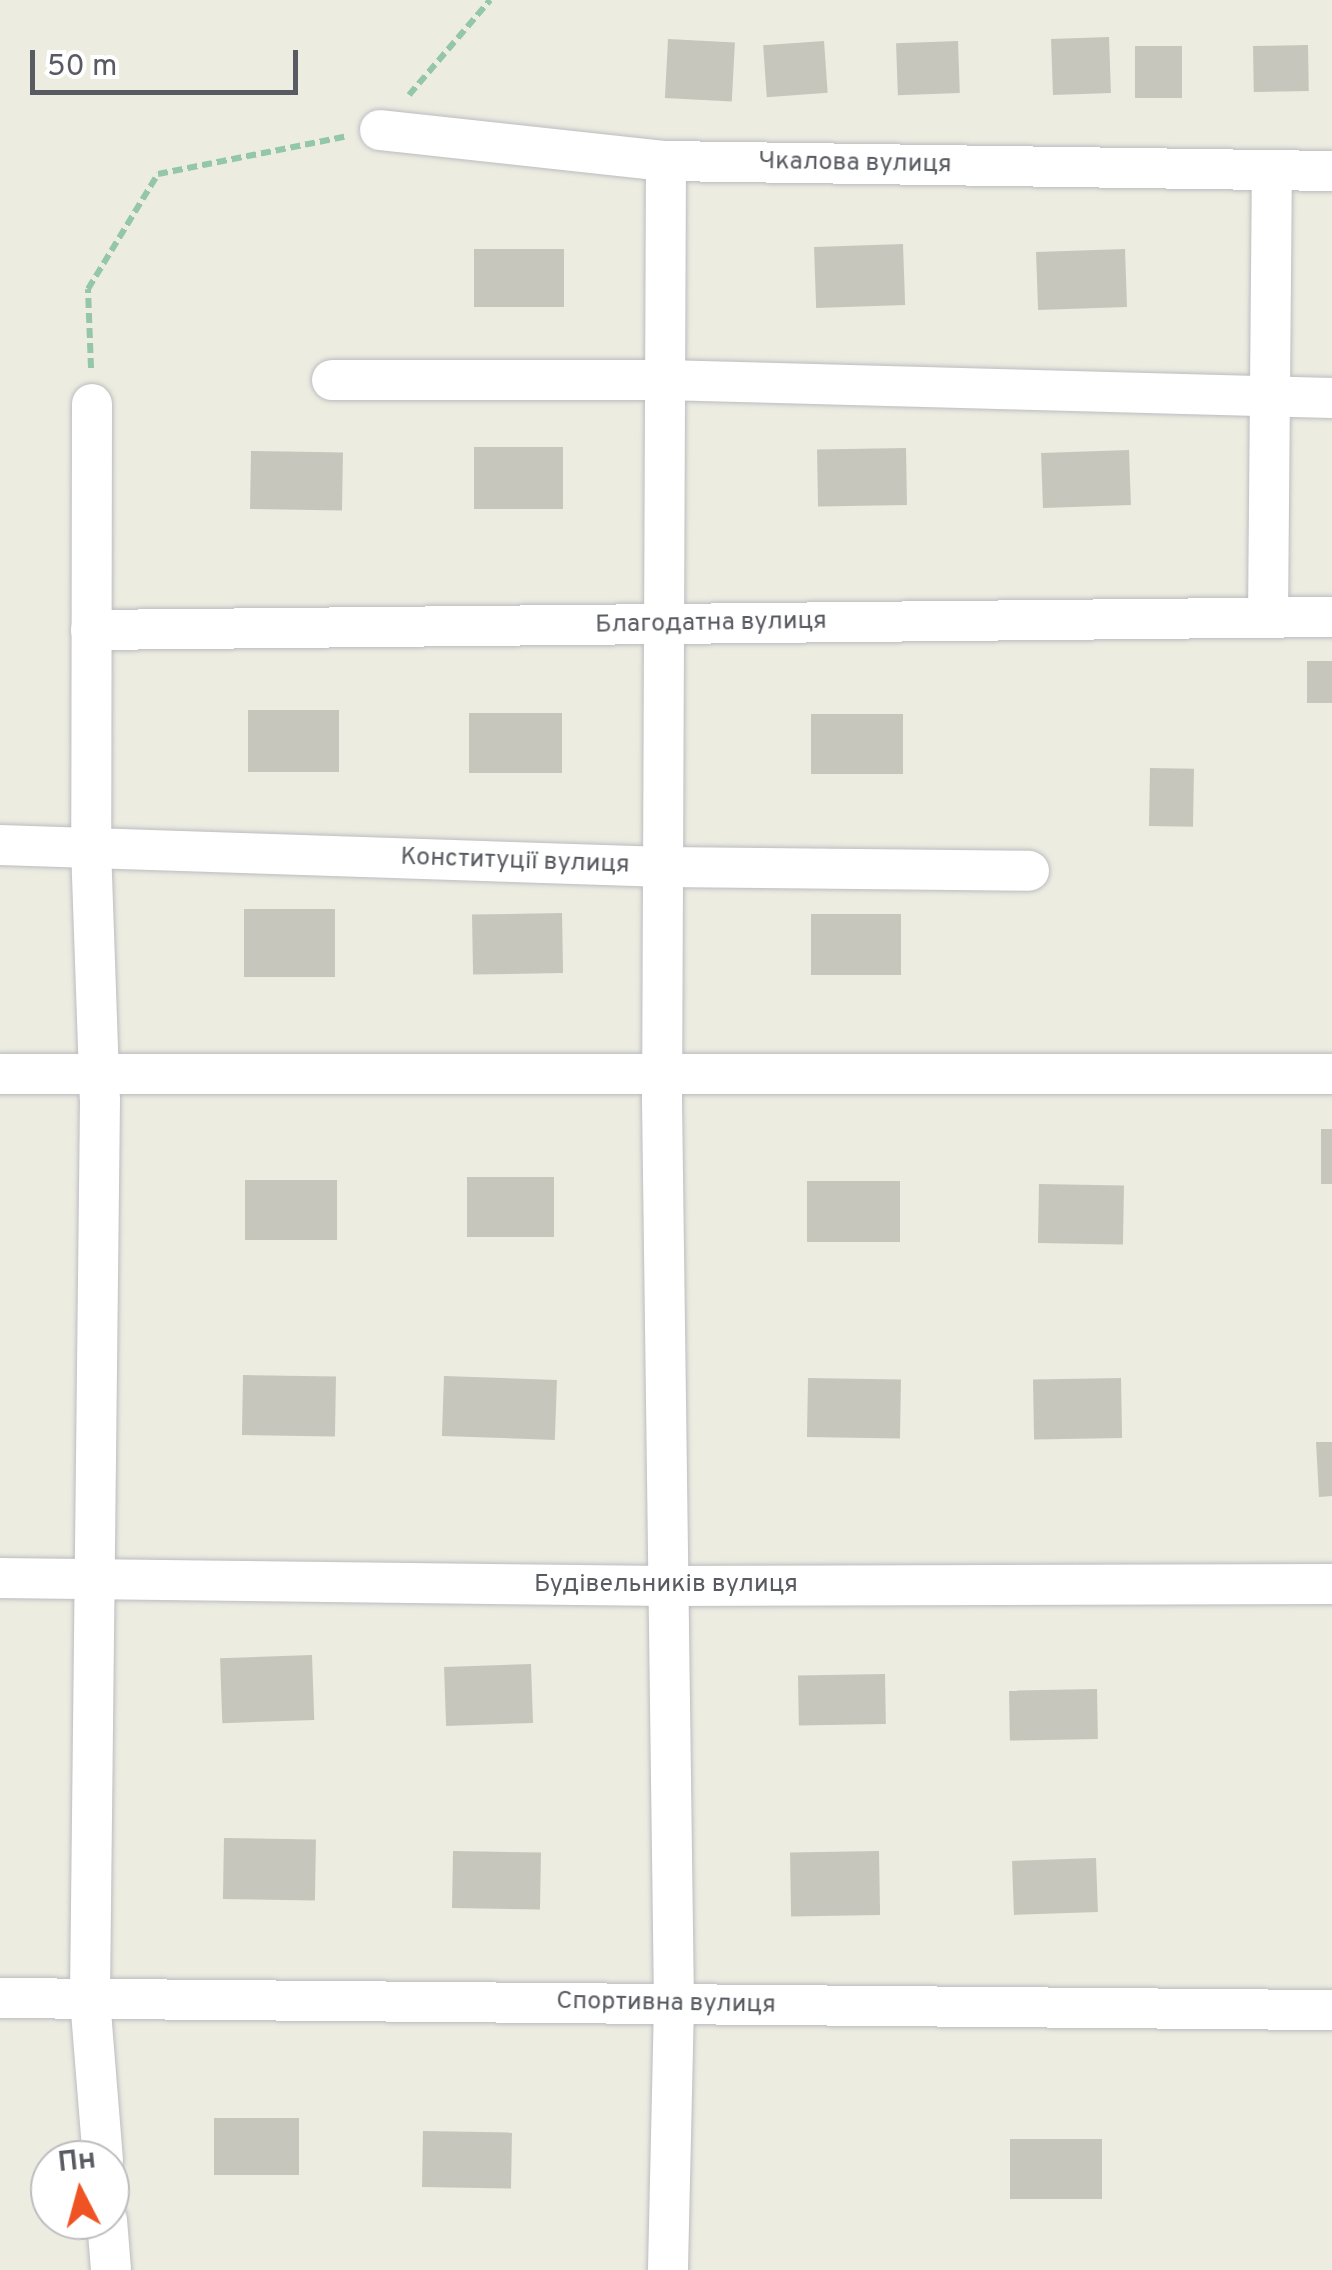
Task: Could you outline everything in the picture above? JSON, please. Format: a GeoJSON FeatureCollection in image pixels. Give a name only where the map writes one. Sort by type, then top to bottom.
{"type":"FeatureCollection","features":[{"type":"Feature","properties":{"kind":"street","name":"Чкалова вулиця"},"geometry":{"type":"LineString","coordinates":[[380,130],[666,161],[1332,171]]}},
{"type":"Feature","properties":{"kind":"street"},"geometry":{"type":"LineString","coordinates":[[666,161],[668,624],[662,1070],[674,2004],[668,2270]]}},
{"type":"Feature","properties":{"kind":"street"},"geometry":{"type":"LineString","coordinates":[[1268,618],[1265,397],[1272,170]]}},
{"type":"Feature","properties":{"kind":"street"},"geometry":{"type":"LineString","coordinates":[[332,380],[664,380],[1332,398]]}},
{"type":"Feature","properties":{"kind":"street"},"geometry":{"type":"LineString","coordinates":[[92,404],[92,847],[99,1074],[90,1999],[101,2140]]}},
{"type":"Feature","properties":{"kind":"street","name":"Благодатна вулиця"},"geometry":{"type":"LineString","coordinates":[[91,630],[1332,618]]}},
{"type":"Feature","properties":{"kind":"street","name":"Конституції вулиця"},"geometry":{"type":"LineString","coordinates":[[0,844],[665,867],[1029,872]]}},
{"type":"Feature","properties":{"kind":"street"},"geometry":{"type":"LineString","coordinates":[[0,1074],[662,1070],[1332,1074]]}},
{"type":"Feature","properties":{"kind":"street","name":"Будівельників вулиця"},"geometry":{"type":"LineString","coordinates":[[0,1578],[666,1586],[1332,1584]]}},
{"type":"Feature","properties":{"kind":"street","name":"Спортивна вулиця"},"geometry":{"type":"LineString","coordinates":[[0,1998],[1332,2010]]}},
{"type":"Feature","properties":{"kind":"street"},"geometry":{"type":"LineString","coordinates":[[109,2240],[111,2270]]}},
{"type":"Feature","properties":{"kind":"path"},"geometry":{"type":"LineString","coordinates":[[92,404],[88,289],[158,174],[380,130],[490,0]]}},
{"type":"Feature","properties":{"kind":"building"},"geometry":{"type":"Polygon","coordinates":[[[1109,37],[1111,93],[1053,95],[1051,39],[1109,37]]]}},
{"type":"Feature","properties":{"kind":"building"},"geometry":{"type":"Polygon","coordinates":[[[668,39],[735,43],[732,101],[665,98],[668,39]]]}},
{"type":"Feature","properties":{"kind":"building"},"geometry":{"type":"Polygon","coordinates":[[[824,41],[828,93],[767,97],[763,45],[824,41]]]}},
{"type":"Feature","properties":{"kind":"building"},"geometry":{"type":"Polygon","coordinates":[[[958,41],[960,93],[898,95],[896,43],[958,41]]]}},
{"type":"Feature","properties":{"kind":"building"},"geometry":{"type":"Polygon","coordinates":[[[1308,45],[1309,91],[1254,92],[1253,46],[1308,45]]]}},
{"type":"Feature","properties":{"kind":"building"},"geometry":{"type":"Polygon","coordinates":[[[1135,46],[1182,46],[1182,98],[1135,98],[1135,46]]]}},
{"type":"Feature","properties":{"kind":"building"},"geometry":{"type":"Polygon","coordinates":[[[903,244],[905,305],[816,308],[814,247],[903,244]]]}},
{"type":"Feature","properties":{"kind":"building"},"geometry":{"type":"Polygon","coordinates":[[[474,249],[564,249],[564,307],[474,307],[474,249]]]}},
{"type":"Feature","properties":{"kind":"building"},"geometry":{"type":"Polygon","coordinates":[[[1125,249],[1127,307],[1038,310],[1036,252],[1125,249]]]}},
{"type":"Feature","properties":{"kind":"building"},"geometry":{"type":"Polygon","coordinates":[[[474,447],[563,447],[563,509],[474,509],[474,447]]]}},
{"type":"Feature","properties":{"kind":"building"},"geometry":{"type":"Polygon","coordinates":[[[906,448],[907,505],[818,507],[817,450],[906,448]]]}},
{"type":"Feature","properties":{"kind":"building"},"geometry":{"type":"Polygon","coordinates":[[[1129,450],[1131,505],[1043,508],[1041,453],[1129,450]]]}},
{"type":"Feature","properties":{"kind":"building"},"geometry":{"type":"Polygon","coordinates":[[[251,451],[343,453],[342,511],[250,509],[251,451]]]}},
{"type":"Feature","properties":{"kind":"building"},"geometry":{"type":"Polygon","coordinates":[[[1307,661],[1332,661],[1332,703],[1307,703],[1307,661]]]}},
{"type":"Feature","properties":{"kind":"building"},"geometry":{"type":"Polygon","coordinates":[[[248,710],[339,710],[339,772],[248,772],[248,710]]]}},
{"type":"Feature","properties":{"kind":"building"},"geometry":{"type":"Polygon","coordinates":[[[469,713],[562,713],[562,773],[469,773],[469,713]]]}},
{"type":"Feature","properties":{"kind":"building"},"geometry":{"type":"Polygon","coordinates":[[[811,714],[903,714],[903,774],[811,774],[811,714]]]}},
{"type":"Feature","properties":{"kind":"building"},"geometry":{"type":"Polygon","coordinates":[[[1150,768],[1194,769],[1193,827],[1149,826],[1150,768]]]}},
{"type":"Feature","properties":{"kind":"building"},"geometry":{"type":"Polygon","coordinates":[[[244,909],[335,909],[335,977],[244,977],[244,909]]]}},
{"type":"Feature","properties":{"kind":"building"},"geometry":{"type":"Polygon","coordinates":[[[562,913],[563,973],[473,975],[472,915],[562,913]]]}},
{"type":"Feature","properties":{"kind":"building"},"geometry":{"type":"Polygon","coordinates":[[[811,914],[901,914],[901,975],[811,975],[811,914]]]}},
{"type":"Feature","properties":{"kind":"building"},"geometry":{"type":"Polygon","coordinates":[[[1321,1129],[1332,1129],[1332,1184],[1321,1184],[1321,1129]]]}},
{"type":"Feature","properties":{"kind":"building"},"geometry":{"type":"Polygon","coordinates":[[[467,1177],[554,1177],[554,1237],[467,1237],[467,1177]]]}},
{"type":"Feature","properties":{"kind":"building"},"geometry":{"type":"Polygon","coordinates":[[[245,1180],[337,1180],[337,1240],[245,1240],[245,1180]]]}},
{"type":"Feature","properties":{"kind":"building"},"geometry":{"type":"Polygon","coordinates":[[[807,1181],[900,1181],[900,1242],[807,1242],[807,1181]]]}},
{"type":"Feature","properties":{"kind":"building"},"geometry":{"type":"Polygon","coordinates":[[[1039,1184],[1124,1185],[1123,1244],[1038,1243],[1039,1184]]]}},
{"type":"Feature","properties":{"kind":"building"},"geometry":{"type":"Polygon","coordinates":[[[243,1375],[336,1377],[335,1437],[242,1435],[243,1375]]]}},
{"type":"Feature","properties":{"kind":"building"},"geometry":{"type":"Polygon","coordinates":[[[444,1376],[557,1380],[555,1440],[442,1436],[444,1376]]]}},
{"type":"Feature","properties":{"kind":"building"},"geometry":{"type":"Polygon","coordinates":[[[808,1378],[901,1380],[900,1439],[807,1437],[808,1378]]]}},
{"type":"Feature","properties":{"kind":"building"},"geometry":{"type":"Polygon","coordinates":[[[1121,1378],[1122,1438],[1034,1440],[1033,1380],[1121,1378]]]}},
{"type":"Feature","properties":{"kind":"building"},"geometry":{"type":"Polygon","coordinates":[[[1316,1442],[1332,1442],[1332,1496],[1319,1497],[1316,1442]]]}},
{"type":"Feature","properties":{"kind":"building"},"geometry":{"type":"Polygon","coordinates":[[[312,1655],[314,1720],[222,1723],[220,1658],[312,1655]]]}},
{"type":"Feature","properties":{"kind":"building"},"geometry":{"type":"Polygon","coordinates":[[[531,1664],[533,1723],[446,1726],[444,1667],[531,1664]]]}},
{"type":"Feature","properties":{"kind":"building"},"geometry":{"type":"Polygon","coordinates":[[[885,1674],[886,1724],[799,1726],[798,1676],[885,1674]]]}},
{"type":"Feature","properties":{"kind":"building"},"geometry":{"type":"Polygon","coordinates":[[[1097,1689],[1098,1739],[1010,1741],[1009,1691],[1097,1689]]]}},
{"type":"Feature","properties":{"kind":"building"},"geometry":{"type":"Polygon","coordinates":[[[224,1838],[316,1840],[315,1901],[223,1899],[224,1838]]]}},
{"type":"Feature","properties":{"kind":"building"},"geometry":{"type":"Polygon","coordinates":[[[453,1851],[541,1853],[540,1910],[452,1908],[453,1851]]]}},
{"type":"Feature","properties":{"kind":"building"},"geometry":{"type":"Polygon","coordinates":[[[879,1851],[880,1915],[791,1917],[790,1853],[879,1851]]]}},
{"type":"Feature","properties":{"kind":"building"},"geometry":{"type":"Polygon","coordinates":[[[1096,1858],[1098,1912],[1014,1915],[1012,1861],[1096,1858]]]}},
{"type":"Feature","properties":{"kind":"building"},"geometry":{"type":"Polygon","coordinates":[[[214,2118],[299,2118],[299,2175],[214,2175],[214,2118]]]}},
{"type":"Feature","properties":{"kind":"building"},"geometry":{"type":"Polygon","coordinates":[[[423,2131],[512,2133],[511,2189],[422,2187],[423,2131]]]}},
{"type":"Feature","properties":{"kind":"building"},"geometry":{"type":"Polygon","coordinates":[[[1010,2139],[1102,2139],[1102,2199],[1010,2199],[1010,2139]]]}}]}
